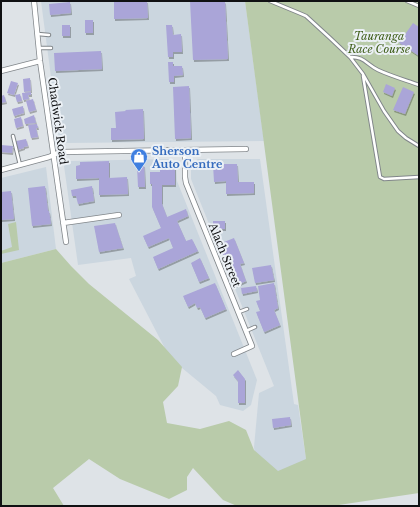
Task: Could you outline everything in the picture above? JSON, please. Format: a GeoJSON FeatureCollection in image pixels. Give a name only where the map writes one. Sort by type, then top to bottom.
{"type":"FeatureCollection","features":[{"type":"Feature","properties":{"kind":"street","name":"Chadwick Road"},"geometry":{"type":"LineString","coordinates":[[34,1],[40,61],[66,242]]}},
{"type":"Feature","properties":{"kind":"street"},"geometry":{"type":"LineString","coordinates":[[1,71],[40,61]]}},
{"type":"Feature","properties":{"kind":"street"},"geometry":{"type":"LineString","coordinates":[[1,170],[60,152],[246,149]]}},
{"type":"Feature","properties":{"kind":"street","name":"Alach Street"},"geometry":{"type":"LineString","coordinates":[[185,150],[186,183],[252,346],[234,354]]}},
{"type":"Feature","properties":{"kind":"street"},"geometry":{"type":"LineString","coordinates":[[63,222],[119,215]]}},
{"type":"Feature","properties":{"kind":"lane"},"geometry":{"type":"LineString","coordinates":[[270,1],[306,16],[350,57],[363,74],[384,111],[398,131],[419,146]]}},
{"type":"Feature","properties":{"kind":"lane"},"geometry":{"type":"LineString","coordinates":[[407,1],[419,6]]}},
{"type":"Feature","properties":{"kind":"lane"},"geometry":{"type":"LineString","coordinates":[[38,34],[49,35]]}},
{"type":"Feature","properties":{"kind":"lane"},"geometry":{"type":"LineString","coordinates":[[39,48],[51,48]]}},
{"type":"Feature","properties":{"kind":"lane"},"geometry":{"type":"LineString","coordinates":[[350,57],[357,57],[364,60],[376,69],[419,85]]}},
{"type":"Feature","properties":{"kind":"lane"},"geometry":{"type":"LineString","coordinates":[[363,74],[380,177],[384,179],[419,177]]}},
{"type":"Feature","properties":{"kind":"lane"},"geometry":{"type":"LineString","coordinates":[[13,136],[21,165]]}},
{"type":"Feature","properties":{"kind":"lane"},"geometry":{"type":"LineString","coordinates":[[139,151],[139,161]]}},
{"type":"Feature","properties":{"kind":"lane"},"geometry":{"type":"LineString","coordinates":[[238,312],[247,309]]}},
{"type":"Feature","properties":{"kind":"lane"},"geometry":{"type":"LineString","coordinates":[[246,331],[254,327]]}},
{"type":"Feature","properties":{"kind":"shaded area"},"geometry":{"type":"Polygon","coordinates":[[[41,1],[245,1],[264,141],[66,143],[59,138],[41,1]]]}},
{"type":"Feature","properties":{"kind":"shaded area"},"geometry":{"type":"Polygon","coordinates":[[[170,159],[176,164],[177,181],[257,380],[251,405],[243,411],[220,405],[216,396],[170,358],[129,279],[136,276],[131,258],[78,265],[64,166],[68,161],[170,159]]]}},
{"type":"Feature","properties":{"kind":"shaded area"},"geometry":{"type":"Polygon","coordinates":[[[198,159],[260,159],[294,404],[298,405],[313,506],[261,506],[254,447],[259,393],[274,386],[191,179],[193,162],[198,159]]]}},
{"type":"Feature","properties":{"kind":"shaded area"},"geometry":{"type":"Polygon","coordinates":[[[46,167],[56,249],[1,263],[1,178],[46,167]]]}},
{"type":"Feature","properties":{"kind":"green space","name":"Tauranga Race Course"},"geometry":{"type":"Polygon","coordinates":[[[245,1],[419,1],[419,493],[332,506],[237,506],[223,500],[193,468],[187,477],[187,490],[169,499],[120,479],[89,459],[53,488],[64,506],[1,506],[1,263],[56,249],[89,284],[158,340],[182,367],[178,386],[163,402],[167,423],[200,429],[229,421],[246,430],[254,450],[278,471],[306,459],[245,1]]]}},
{"type":"Feature","properties":{"kind":"green space"},"geometry":{"type":"Polygon","coordinates":[[[16,222],[19,250],[1,254],[1,251],[12,247],[8,224],[16,222]]]}},
{"type":"Feature","properties":{"kind":"building"},"geometry":{"type":"Polygon","coordinates":[[[114,1],[147,1],[148,18],[114,19],[114,1]]]}},
{"type":"Feature","properties":{"kind":"building"},"geometry":{"type":"Polygon","coordinates":[[[190,1],[225,2],[228,59],[193,60],[190,1]]]}},
{"type":"Feature","properties":{"kind":"building"},"geometry":{"type":"Polygon","coordinates":[[[70,2],[71,13],[50,15],[49,4],[70,2]]]}},
{"type":"Feature","properties":{"kind":"building"},"geometry":{"type":"Polygon","coordinates":[[[85,20],[93,20],[93,33],[85,33],[85,20]]]}},
{"type":"Feature","properties":{"kind":"building"},"geometry":{"type":"Polygon","coordinates":[[[413,23],[419,27],[419,56],[399,43],[413,23]]]}},
{"type":"Feature","properties":{"kind":"building"},"geometry":{"type":"Polygon","coordinates":[[[62,25],[70,25],[70,36],[62,36],[62,25]]]}},
{"type":"Feature","properties":{"kind":"building"},"geometry":{"type":"Polygon","coordinates":[[[166,25],[172,25],[173,35],[181,34],[182,52],[173,52],[173,57],[168,57],[166,25]]]}},
{"type":"Feature","properties":{"kind":"building"},"geometry":{"type":"Polygon","coordinates":[[[101,51],[102,69],[55,71],[54,53],[101,51]]]}},
{"type":"Feature","properties":{"kind":"building"},"geometry":{"type":"Polygon","coordinates":[[[168,62],[173,62],[173,66],[182,66],[183,75],[174,76],[174,82],[169,82],[168,62]]]}},
{"type":"Feature","properties":{"kind":"building"},"geometry":{"type":"Polygon","coordinates":[[[30,78],[31,91],[24,92],[23,79],[30,78]]]}},
{"type":"Feature","properties":{"kind":"building"},"geometry":{"type":"Polygon","coordinates":[[[11,81],[18,83],[14,95],[7,93],[11,81]]]}},
{"type":"Feature","properties":{"kind":"building"},"geometry":{"type":"Polygon","coordinates":[[[386,84],[395,88],[392,96],[383,92],[386,84]]]}},
{"type":"Feature","properties":{"kind":"building"},"geometry":{"type":"Polygon","coordinates":[[[189,86],[191,138],[175,139],[173,87],[189,86]]]}},
{"type":"Feature","properties":{"kind":"building"},"geometry":{"type":"Polygon","coordinates":[[[403,87],[414,92],[405,114],[393,110],[403,87]]]}},
{"type":"Feature","properties":{"kind":"building"},"geometry":{"type":"Polygon","coordinates":[[[31,92],[31,95],[28,95],[29,99],[23,100],[22,93],[31,92]]]}},
{"type":"Feature","properties":{"kind":"building"},"geometry":{"type":"Polygon","coordinates":[[[20,94],[22,101],[17,102],[15,95],[20,94]]]}},
{"type":"Feature","properties":{"kind":"building"},"geometry":{"type":"Polygon","coordinates":[[[4,95],[6,102],[1,103],[1,96],[4,95]]]}},
{"type":"Feature","properties":{"kind":"building"},"geometry":{"type":"Polygon","coordinates":[[[33,99],[36,110],[29,112],[26,101],[33,99]]]}},
{"type":"Feature","properties":{"kind":"building"},"geometry":{"type":"Polygon","coordinates":[[[23,106],[24,113],[14,116],[12,109],[23,106]]]}},
{"type":"Feature","properties":{"kind":"building"},"geometry":{"type":"Polygon","coordinates":[[[143,109],[144,139],[111,140],[111,128],[116,128],[115,112],[143,109]]]}},
{"type":"Feature","properties":{"kind":"building"},"geometry":{"type":"Polygon","coordinates":[[[34,115],[36,123],[25,124],[24,119],[34,115]]]}},
{"type":"Feature","properties":{"kind":"building"},"geometry":{"type":"Polygon","coordinates":[[[21,117],[23,126],[16,128],[14,119],[21,117]]]}},
{"type":"Feature","properties":{"kind":"building"},"geometry":{"type":"Polygon","coordinates":[[[37,124],[38,128],[36,128],[38,137],[31,138],[28,125],[37,124]]]}},
{"type":"Feature","properties":{"kind":"building"},"geometry":{"type":"Polygon","coordinates":[[[26,139],[28,146],[18,150],[16,141],[26,139]]]}},
{"type":"Feature","properties":{"kind":"building"},"geometry":{"type":"Polygon","coordinates":[[[1,145],[13,146],[12,153],[1,152],[1,145]]]}},
{"type":"Feature","properties":{"kind":"building"},"geometry":{"type":"Polygon","coordinates":[[[109,161],[109,178],[127,177],[128,194],[99,195],[99,178],[76,179],[76,166],[80,165],[80,162],[109,161]]]}},
{"type":"Feature","properties":{"kind":"building"},"geometry":{"type":"Polygon","coordinates":[[[213,164],[237,164],[238,182],[254,182],[254,193],[226,194],[226,181],[214,182],[213,164]]]}},
{"type":"Feature","properties":{"kind":"building"},"geometry":{"type":"Polygon","coordinates":[[[144,165],[145,187],[138,187],[137,166],[144,165]]]}},
{"type":"Feature","properties":{"kind":"building"},"geometry":{"type":"Polygon","coordinates":[[[160,167],[175,167],[175,185],[162,185],[162,204],[167,217],[186,209],[188,216],[177,221],[186,241],[192,239],[198,251],[158,269],[153,257],[173,248],[169,238],[148,247],[143,236],[161,228],[152,207],[152,184],[150,184],[150,172],[160,172],[160,167]]]}},
{"type":"Feature","properties":{"kind":"building"},"geometry":{"type":"Polygon","coordinates":[[[45,186],[51,224],[32,226],[28,188],[45,186]]]}},
{"type":"Feature","properties":{"kind":"building"},"geometry":{"type":"Polygon","coordinates":[[[92,186],[94,201],[78,204],[76,196],[72,196],[71,190],[92,186]]]}},
{"type":"Feature","properties":{"kind":"building"},"geometry":{"type":"Polygon","coordinates":[[[11,191],[14,219],[1,220],[1,192],[11,191]]]}},
{"type":"Feature","properties":{"kind":"building"},"geometry":{"type":"Polygon","coordinates":[[[213,221],[225,221],[225,229],[213,229],[213,221]]]}},
{"type":"Feature","properties":{"kind":"building"},"geometry":{"type":"Polygon","coordinates":[[[115,223],[123,248],[99,252],[94,226],[115,223]]]}},
{"type":"Feature","properties":{"kind":"building"},"geometry":{"type":"Polygon","coordinates":[[[234,238],[244,263],[240,264],[246,281],[235,286],[219,244],[234,238]]]}},
{"type":"Feature","properties":{"kind":"building"},"geometry":{"type":"Polygon","coordinates":[[[200,258],[209,278],[199,282],[191,263],[200,258]]]}},
{"type":"Feature","properties":{"kind":"building"},"geometry":{"type":"Polygon","coordinates":[[[271,265],[274,280],[255,283],[252,268],[271,265]]]}},
{"type":"Feature","properties":{"kind":"building"},"geometry":{"type":"Polygon","coordinates":[[[215,283],[226,309],[205,318],[200,307],[197,308],[195,303],[188,307],[183,296],[215,283]]]}},
{"type":"Feature","properties":{"kind":"building"},"geometry":{"type":"Polygon","coordinates":[[[274,283],[278,308],[274,310],[280,325],[264,332],[256,312],[260,311],[256,301],[260,300],[258,286],[274,283]]]}},
{"type":"Feature","properties":{"kind":"building"},"geometry":{"type":"Polygon","coordinates":[[[256,286],[257,291],[242,294],[241,288],[256,286]]]}},
{"type":"Feature","properties":{"kind":"building"},"geometry":{"type":"Polygon","coordinates":[[[238,370],[245,379],[245,403],[238,403],[238,381],[233,375],[238,370]]]}},
{"type":"Feature","properties":{"kind":"building"},"geometry":{"type":"Polygon","coordinates":[[[290,417],[291,425],[273,428],[272,419],[290,417]]]}},
{"type":"Feature","properties":{"kind":"place","name":"Sherson Auto Centre"},"geometry":{"type":"Point","coordinates":[139,172]}}]}
